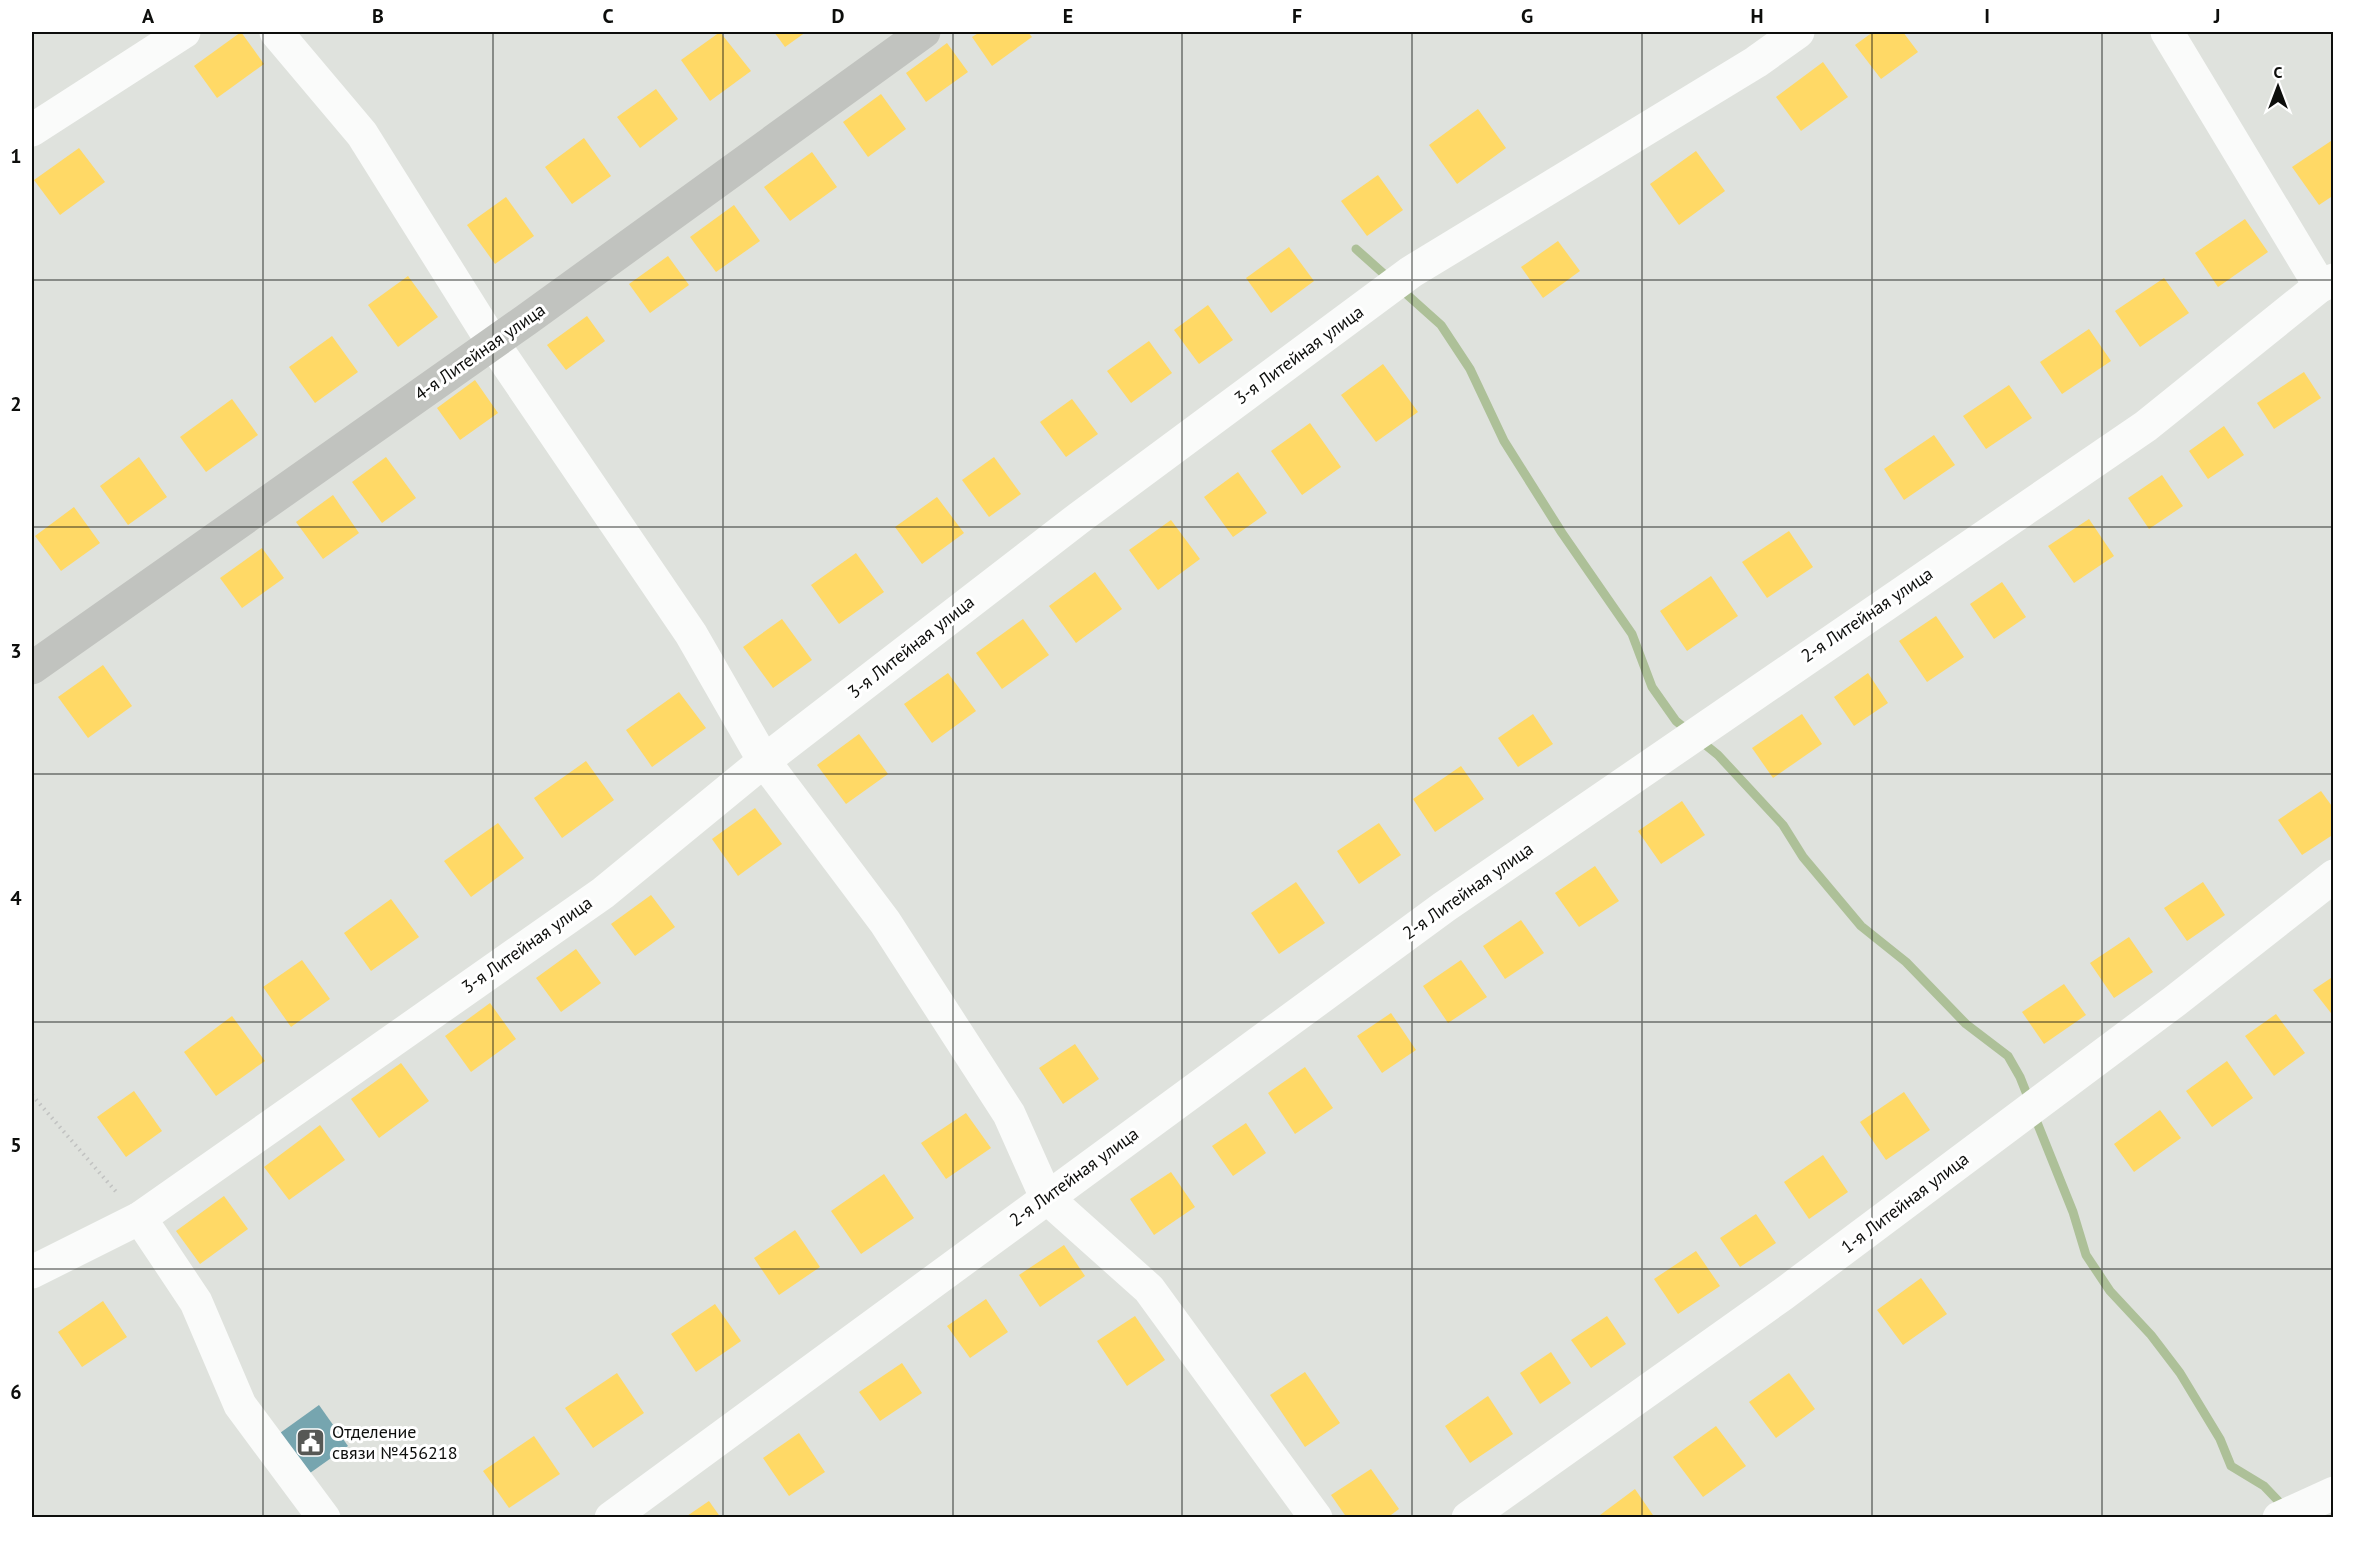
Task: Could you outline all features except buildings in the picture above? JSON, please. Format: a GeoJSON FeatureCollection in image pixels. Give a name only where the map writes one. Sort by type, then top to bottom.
{"type":"FeatureCollection","features":[{"type":"Feature","properties":{"kind":"street"},"geometry":{"type":"LineString","coordinates":[[32,129],[184,32]]}},
{"type":"Feature","properties":{"kind":"street"},"geometry":{"type":"LineString","coordinates":[[276,32],[362,134],[493,343],[691,634],[764,761],[891,931],[1009,1114],[1046,1197],[1149,1289],[1316,1518]]}},
{"type":"Feature","properties":{"kind":"street","name":"4-я Литейная улица"},"geometry":{"type":"LineString","coordinates":[[32,668],[493,343],[924,32]]}},
{"type":"Feature","properties":{"kind":"street","name":"3-я Литейная улица"},"geometry":{"type":"LineString","coordinates":[[32,1272],[140,1218],[603,893],[764,761],[1078,518],[1411,272],[1756,62],[1798,32]]}},
{"type":"Feature","properties":{"kind":"street"},"geometry":{"type":"LineString","coordinates":[[2167,32],[2327,283]]}},
{"type":"Feature","properties":{"kind":"street","name":"2-я Литейная улица"},"geometry":{"type":"LineString","coordinates":[[611,1518],[1444,907],[2146,426],[2327,283]]}},
{"type":"Feature","properties":{"kind":"street","name":"1-я Литейная улица"},"geometry":{"type":"LineString","coordinates":[[1468,1518],[1782,1295],[2165,1008],[2334,876]]}},
{"type":"Feature","properties":{"kind":"street"},"geometry":{"type":"LineString","coordinates":[[140,1218],[196,1302],[240,1405],[324,1518]]}},
{"type":"Feature","properties":{"kind":"street"},"geometry":{"type":"LineString","coordinates":[[2279,1518],[2334,1493]]}},
{"type":"Feature","properties":{"kind":"path"},"geometry":{"type":"LineString","coordinates":[[32,1095],[140,1218]]}},
{"type":"Feature","properties":{"kind":"waterway"},"geometry":{"type":"LineString","coordinates":[[1356,249],[1441,325],[1470,369],[1504,441],[1562,533],[1632,634],[1652,687],[1676,721],[1718,755],[1783,825],[1803,857],[1861,926],[1906,962],[1966,1024],[2008,1056],[2030,1102]]}},
{"type":"Feature","properties":{"kind":"waterway"},"geometry":{"type":"LineString","coordinates":[[2034,1115],[2073,1212],[2086,1255],[2110,1291],[2151,1335],[2180,1373],[2220,1439],[2231,1466],[2264,1486],[2285,1508]]}},
{"type":"Feature","properties":{"kind":"place","name":"Отделение связи №456218"},"geometry":{"type":"Point","coordinates":[311,1442]}}]}
